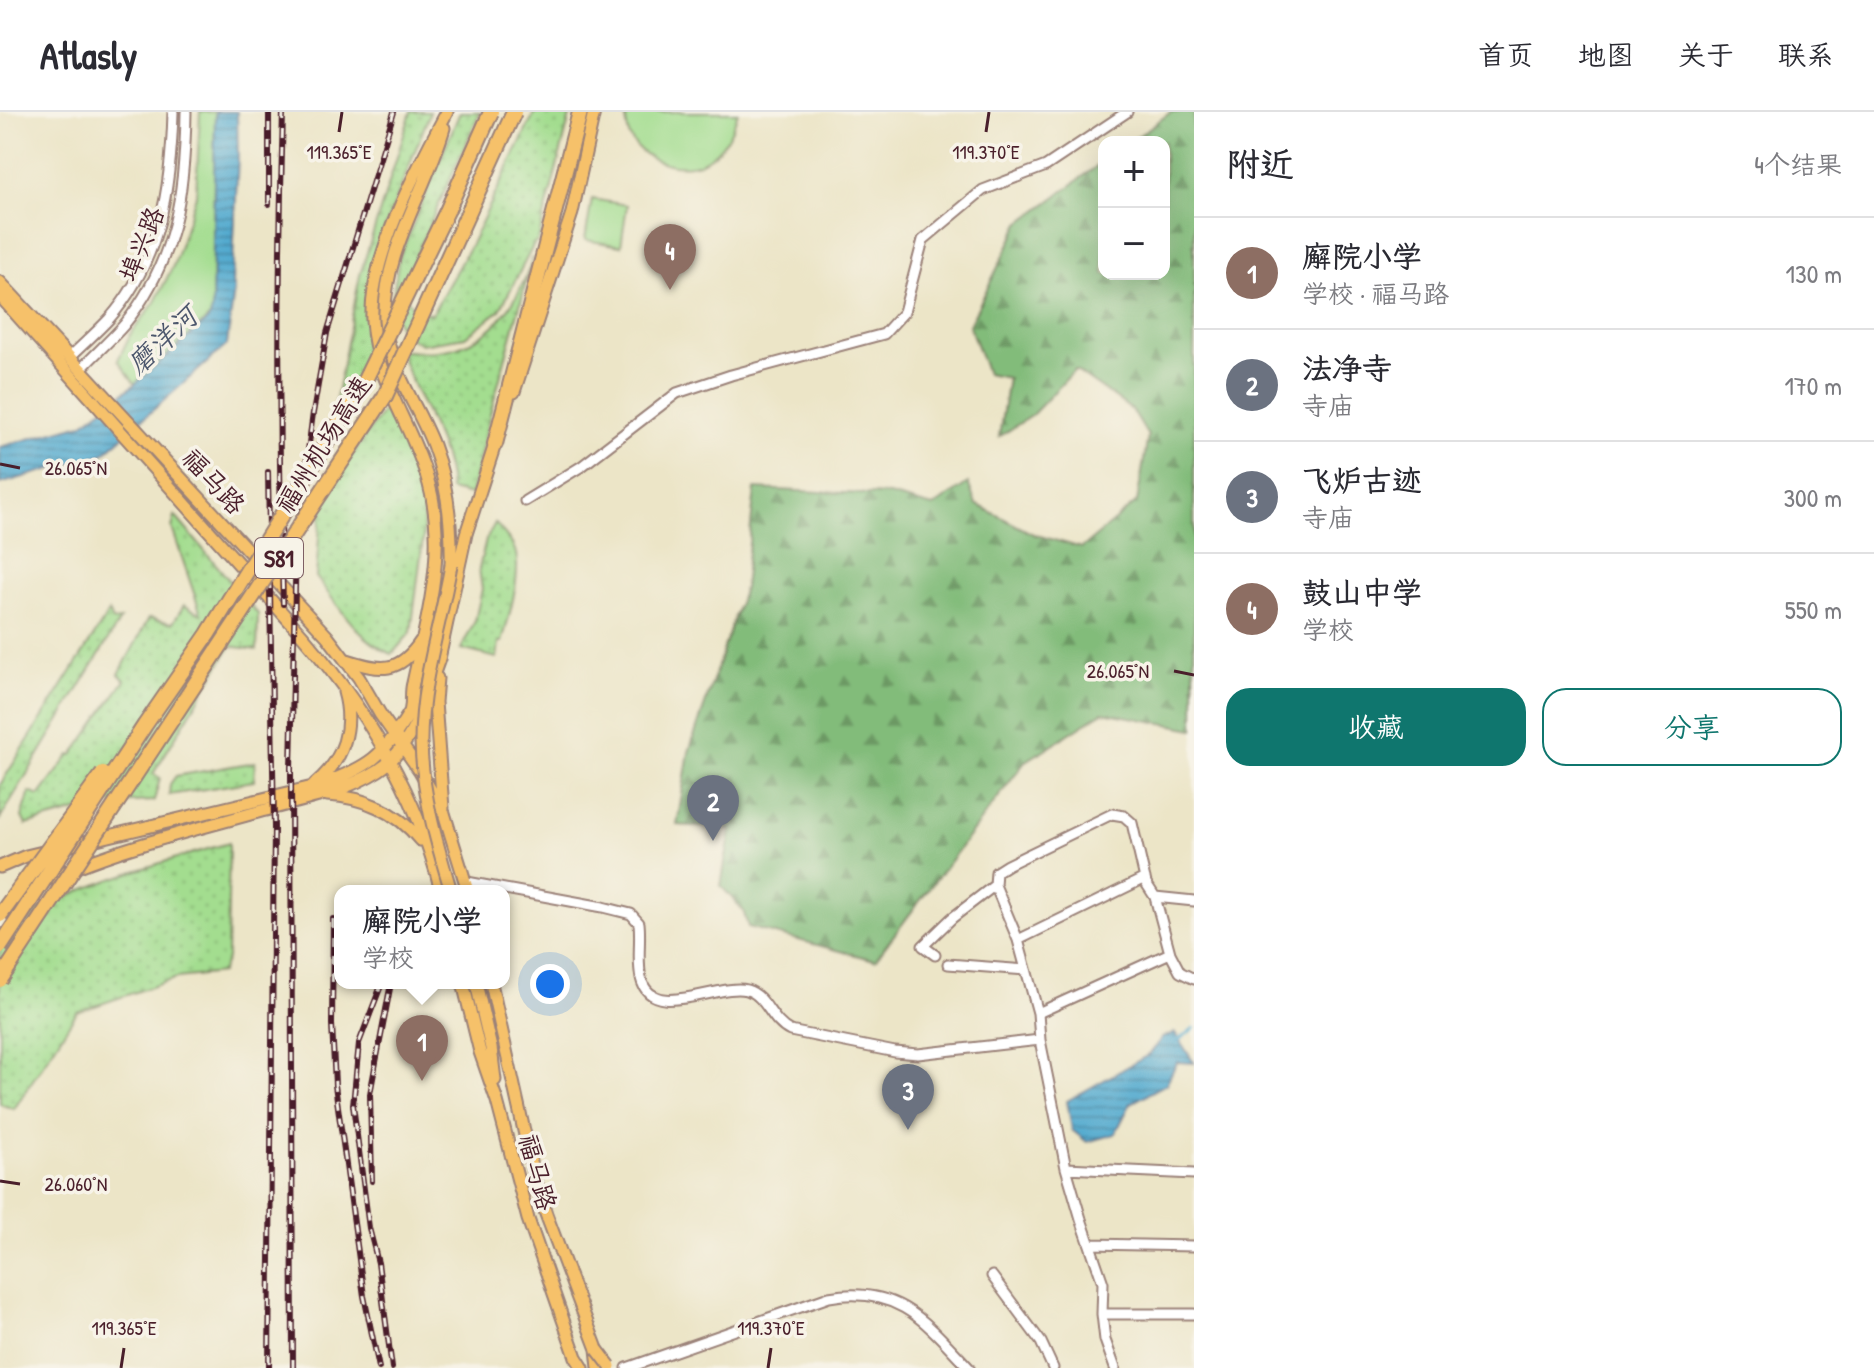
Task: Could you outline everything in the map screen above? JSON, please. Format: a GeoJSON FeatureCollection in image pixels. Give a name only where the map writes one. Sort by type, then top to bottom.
{"type":"FeatureCollection","features":[{"type":"Feature","properties":{"kind":"highway","name":"福州机场高速"},"geometry":{"type":"LineString","coordinates":[[0,947],[208,634],[363,384],[491,112]]}},
{"type":"Feature","properties":{"kind":"highway","name":"福州机场高速"},"geometry":{"type":"LineString","coordinates":[[0,980],[385,396],[514,112]]}},
{"type":"Feature","properties":{"kind":"highway"},"geometry":{"type":"LineString","coordinates":[[495,444],[580,112]]}},
{"type":"Feature","properties":{"kind":"highway"},"geometry":{"type":"LineString","coordinates":[[0,915],[96,782],[145,725]]}},
{"type":"Feature","properties":{"kind":"main road"},"geometry":{"type":"LineString","coordinates":[[448,112],[435,158],[399,245],[386,295],[385,320],[395,368],[424,424],[441,468],[451,520],[451,565],[424,699],[421,738],[428,807],[449,885]]}},
{"type":"Feature","properties":{"kind":"main road"},"geometry":{"type":"LineString","coordinates":[[399,740],[412,705],[411,687],[426,634],[436,564],[433,500],[416,446],[393,403],[383,375],[372,321],[373,293],[388,240],[424,155],[448,112]]}},
{"type":"Feature","properties":{"kind":"main road"},"geometry":{"type":"LineString","coordinates":[[0,904],[56,874],[107,854],[322,794],[381,769],[387,755],[420,716],[439,659],[466,534],[531,345],[572,213],[594,112]]}},
{"type":"Feature","properties":{"kind":"main road","name":"福马路"},"geometry":{"type":"LineString","coordinates":[[0,282],[346,660],[444,813],[467,885]]}},
{"type":"Feature","properties":{"kind":"main road","name":"福马路"},"geometry":{"type":"LineString","coordinates":[[0,296],[302,635],[363,712],[387,755],[434,863],[440,885]]}},
{"type":"Feature","properties":{"kind":"main road"},"geometry":{"type":"LineString","coordinates":[[346,660],[381,669],[397,666],[409,658],[426,634]]}},
{"type":"Feature","properties":{"kind":"main road"},"geometry":{"type":"LineString","coordinates":[[439,659],[435,702],[444,813]]}},
{"type":"Feature","properties":{"kind":"main road"},"geometry":{"type":"LineString","coordinates":[[311,787],[329,769],[345,742],[349,711],[342,684]]}},
{"type":"Feature","properties":{"kind":"main road"},"geometry":{"type":"LineString","coordinates":[[0,867],[26,856],[311,787],[387,755]]}},
{"type":"Feature","properties":{"kind":"main road"},"geometry":{"type":"LineString","coordinates":[[322,794],[342,796],[380,807],[414,832],[426,846],[434,863]]}},
{"type":"Feature","properties":{"kind":"main road","name":"福马路"},"geometry":{"type":"LineString","coordinates":[[464,989],[531,1231],[576,1362],[583,1368]]}},
{"type":"Feature","properties":{"kind":"main road"},"geometry":{"type":"LineString","coordinates":[[477,989],[491,1048],[497,1101]]}},
{"type":"Feature","properties":{"kind":"main road","name":"福马路"},"geometry":{"type":"LineString","coordinates":[[492,989],[537,1185],[606,1367]]}},
{"type":"Feature","properties":{"kind":"street","name":"埠兴路"},"geometry":{"type":"LineString","coordinates":[[70,357],[110,318],[144,264],[169,187],[173,112]]}},
{"type":"Feature","properties":{"kind":"street","name":"埠兴路"},"geometry":{"type":"LineString","coordinates":[[81,369],[123,326],[146,294],[173,234],[183,190],[186,112]]}},
{"type":"Feature","properties":{"kind":"street"},"geometry":{"type":"LineString","coordinates":[[525,501],[582,466],[677,393],[731,375],[884,334],[904,312],[923,240],[983,190],[1046,166],[1127,112]]}},
{"type":"Feature","properties":{"kind":"street"},"geometry":{"type":"LineString","coordinates":[[1115,1368],[1105,1340],[1103,1283],[1066,1168],[1040,1040],[1038,1013],[1018,940],[995,885],[996,872],[1112,814],[1124,816],[1132,823],[1145,878],[1155,897],[1170,953],[1180,972],[1194,979]]}},
{"type":"Feature","properties":{"kind":"street"},"geometry":{"type":"LineString","coordinates":[[1018,940],[1145,878]]}},
{"type":"Feature","properties":{"kind":"street"},"geometry":{"type":"LineString","coordinates":[[935,955],[923,946],[952,918],[995,885]]}},
{"type":"Feature","properties":{"kind":"street"},"geometry":{"type":"LineString","coordinates":[[510,893],[631,914],[639,923],[641,982],[648,991],[665,999],[681,1000],[727,988],[747,990],[759,997],[779,1026],[790,1031],[895,1052],[947,1052],[1040,1040]]}},
{"type":"Feature","properties":{"kind":"street"},"geometry":{"type":"LineString","coordinates":[[1155,897],[1194,901]]}},
{"type":"Feature","properties":{"kind":"street"},"geometry":{"type":"LineString","coordinates":[[1038,1013],[1170,953]]}},
{"type":"Feature","properties":{"kind":"street"},"geometry":{"type":"LineString","coordinates":[[948,964],[992,970],[1026,970]]}},
{"type":"Feature","properties":{"kind":"street"},"geometry":{"type":"LineString","coordinates":[[1066,1168],[1194,1174]]}},
{"type":"Feature","properties":{"kind":"street"},"geometry":{"type":"LineString","coordinates":[[1090,1244],[1194,1246]]}},
{"type":"Feature","properties":{"kind":"street"},"geometry":{"type":"LineString","coordinates":[[992,1276],[1041,1342],[1053,1368]]}},
{"type":"Feature","properties":{"kind":"street"},"geometry":{"type":"LineString","coordinates":[[627,1368],[829,1297],[848,1294],[867,1294],[904,1306],[932,1328],[969,1368]]}},
{"type":"Feature","properties":{"kind":"street"},"geometry":{"type":"LineString","coordinates":[[1102,1314],[1194,1314]]}},
{"type":"Feature","properties":{"kind":"green space"},"geometry":{"type":"Polygon","coordinates":[[[200,112],[215,112],[212,315],[135,384],[118,360],[130,335],[155,302],[174,264],[196,195],[200,112]]]}},
{"type":"Feature","properties":{"kind":"green space"},"geometry":{"type":"Polygon","coordinates":[[[411,112],[430,112],[380,241],[374,286],[375,352],[331,425],[360,275],[411,112]]]}},
{"type":"Feature","properties":{"kind":"green space"},"geometry":{"type":"Polygon","coordinates":[[[460,112],[480,112],[400,291],[416,310],[432,314],[472,242],[535,112],[571,112],[538,241],[500,310],[465,337],[421,344],[404,333],[396,320],[393,303],[399,258],[460,112]]]}},
{"type":"Feature","properties":{"kind":"green space"},"geometry":{"type":"Polygon","coordinates":[[[625,112],[738,112],[718,150],[698,163],[676,165],[654,159],[636,146],[627,128],[625,112]]]}},
{"type":"Feature","properties":{"kind":"green space"},"geometry":{"type":"Polygon","coordinates":[[[1171,112],[1194,112],[1194,729],[1103,712],[1025,762],[875,960],[748,927],[743,910],[721,886],[731,829],[677,825],[689,752],[744,588],[755,489],[889,495],[933,507],[968,483],[976,504],[1033,534],[1082,548],[1137,502],[1148,436],[1132,410],[1075,370],[1032,415],[999,437],[1008,378],[987,374],[969,325],[1020,223],[1098,165],[1098,280],[1170,280],[1170,136],[1138,136],[1171,112]]]}},
{"type":"Feature","properties":{"kind":"green space"},"geometry":{"type":"Polygon","coordinates":[[[592,199],[627,205],[621,246],[585,240],[592,199]]]}},
{"type":"Feature","properties":{"kind":"green space"},"geometry":{"type":"Polygon","coordinates":[[[533,257],[471,495],[450,490],[437,436],[400,350],[426,352],[449,349],[469,343],[486,332],[514,301],[533,257]]]}},
{"type":"Feature","properties":{"kind":"green space"},"geometry":{"type":"Polygon","coordinates":[[[390,401],[420,477],[424,501],[423,539],[411,632],[392,654],[359,631],[316,577],[322,498],[390,401]]]}},
{"type":"Feature","properties":{"kind":"green space"},"geometry":{"type":"Polygon","coordinates":[[[175,516],[258,614],[257,650],[231,646],[153,774],[160,778],[154,801],[107,803],[26,825],[22,817],[30,792],[39,796],[73,755],[125,680],[119,674],[149,618],[173,623],[184,605],[201,614],[172,528],[175,516]]]}},
{"type":"Feature","properties":{"kind":"green space"},"geometry":{"type":"Polygon","coordinates":[[[495,523],[513,546],[517,563],[513,598],[497,658],[461,649],[475,621],[482,589],[479,569],[486,540],[495,523]]]}},
{"type":"Feature","properties":{"kind":"green space"},"geometry":{"type":"Polygon","coordinates":[[[109,612],[113,621],[120,620],[0,819],[0,785],[109,612]]]}},
{"type":"Feature","properties":{"kind":"green space"},"geometry":{"type":"Polygon","coordinates":[[[255,762],[254,781],[169,795],[170,784],[176,776],[255,762]]]}},
{"type":"Feature","properties":{"kind":"green space"},"geometry":{"type":"Polygon","coordinates":[[[229,843],[227,959],[221,973],[177,978],[77,1012],[14,1109],[0,1104],[0,931],[83,890],[229,843]]]}},
{"type":"Feature","properties":{"kind":"water"},"geometry":{"type":"Polygon","coordinates":[[[215,112],[237,112],[234,290],[227,345],[103,454],[0,484],[0,447],[82,424],[135,384],[209,319],[212,311],[215,112]]]}},
{"type":"Feature","properties":{"kind":"water"},"geometry":{"type":"Polygon","coordinates":[[[1175,1033],[1194,1063],[1177,1062],[1166,1084],[1131,1103],[1115,1134],[1087,1142],[1072,1130],[1067,1101],[1150,1054],[1162,1038],[1175,1033]]]}},
{"type":"Feature","properties":{"kind":"waterway"},"geometry":{"type":"LineString","coordinates":[[1179,1040],[1194,1028]]}},
{"type":"Feature","properties":{"kind":"railway"},"geometry":{"type":"LineString","coordinates":[[269,112],[269,204]]}},
{"type":"Feature","properties":{"kind":"railway"},"geometry":{"type":"LineString","coordinates":[[283,112],[279,358],[283,604]]}},
{"type":"Feature","properties":{"kind":"railway"},"geometry":{"type":"LineString","coordinates":[[293,1368],[291,769],[296,541],[327,333],[394,112]]}},
{"type":"Feature","properties":{"kind":"railway"},"geometry":{"type":"LineString","coordinates":[[268,472],[274,827],[269,1368]]}},
{"type":"Feature","properties":{"kind":"railway"},"geometry":{"type":"LineString","coordinates":[[333,919],[335,1085],[364,1296],[379,1368]]}},
{"type":"Feature","properties":{"kind":"railway"},"geometry":{"type":"LineString","coordinates":[[380,989],[359,1043],[353,1105],[392,1368]]}},
{"type":"Feature","properties":{"kind":"railway"},"geometry":{"type":"LineString","coordinates":[[372,1181],[370,1094],[390,989]]}},
{"type":"Feature","properties":{"kind":"place","name":"鼓山中学"},"geometry":{"type":"Point","coordinates":[670,290]}},
{"type":"Feature","properties":{"kind":"place","name":"法净寺"},"geometry":{"type":"Point","coordinates":[713,841]}},
{"type":"Feature","properties":{"kind":"place","name":"廨院小学"},"geometry":{"type":"Point","coordinates":[422,1081]}},
{"type":"Feature","properties":{"kind":"place","name":"飞炉古迹"},"geometry":{"type":"Point","coordinates":[908,1130]}},
{"type":"Feature","properties":{"kind":"water label","name":"磨洋河"},"geometry":{"type":"Point","coordinates":[162,340]}}]}
